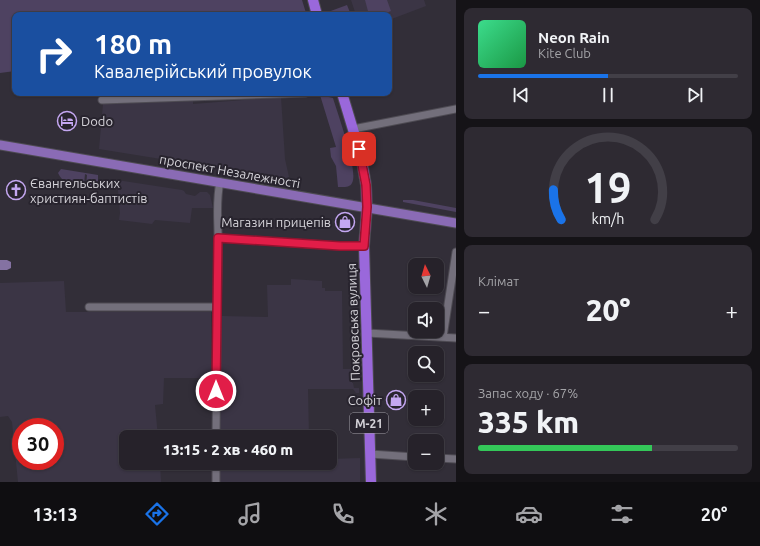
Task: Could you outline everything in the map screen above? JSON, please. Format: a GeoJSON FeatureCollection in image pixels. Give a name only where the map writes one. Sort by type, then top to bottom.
{"type":"FeatureCollection","features":[{"type":"Feature","properties":{"kind":"highway"},"geometry":{"type":"LineString","coordinates":[[312,0],[316,12]]}},
{"type":"Feature","properties":{"kind":"highway","name":"Покровська вулиця"},"geometry":{"type":"LineString","coordinates":[[343,96],[362,156],[365,174],[367,207],[364,246],[370,482]]}},
{"type":"Feature","properties":{"kind":"main road","name":"проспект Незалежності"},"geometry":{"type":"LineString","coordinates":[[0,145],[456,222]]}},
{"type":"Feature","properties":{"kind":"street"},"geometry":{"type":"LineString","coordinates":[[102,100],[219,96]]}},
{"type":"Feature","properties":{"kind":"street"},"geometry":{"type":"LineString","coordinates":[[353,129],[456,109]]}},
{"type":"Feature","properties":{"kind":"street"},"geometry":{"type":"LineString","coordinates":[[216,430],[217,198],[220,182]]}},
{"type":"Feature","properties":{"kind":"street"},"geometry":{"type":"LineString","coordinates":[[218,238],[340,246],[364,246]]}},
{"type":"Feature","properties":{"kind":"street"},"geometry":{"type":"LineString","coordinates":[[444,331],[456,253]]}},
{"type":"Feature","properties":{"kind":"street"},"geometry":{"type":"LineString","coordinates":[[89,307],[217,307]]}},
{"type":"Feature","properties":{"kind":"street"},"geometry":{"type":"LineString","coordinates":[[367,333],[408,335]]}},
{"type":"Feature","properties":{"kind":"street"},"geometry":{"type":"LineString","coordinates":[[444,337],[456,338]]}},
{"type":"Feature","properties":{"kind":"street"},"geometry":{"type":"LineString","coordinates":[[370,454],[408,457]]}},
{"type":"Feature","properties":{"kind":"street"},"geometry":{"type":"LineString","coordinates":[[444,458],[456,459]]}},
{"type":"Feature","properties":{"kind":"street"},"geometry":{"type":"LineString","coordinates":[[216,470],[216,482]]}},
{"type":"Feature","properties":{"kind":"shaded area"},"geometry":{"type":"Polygon","coordinates":[[[0,0],[302,0],[306,12],[12,12],[12,71],[0,73],[0,0]]]}},
{"type":"Feature","properties":{"kind":"shaded area"},"geometry":{"type":"Polygon","coordinates":[[[351,0],[424,0],[426,6],[392,19],[392,12],[355,12],[351,0]]]}},
{"type":"Feature","properties":{"kind":"shaded area"},"geometry":{"type":"Polygon","coordinates":[[[365,0],[387,0],[391,11],[388,12],[368,12],[365,0]]]}},
{"type":"Feature","properties":{"kind":"shaded area"},"geometry":{"type":"Polygon","coordinates":[[[347,5],[350,12],[328,12],[347,5]]]}},
{"type":"Feature","properties":{"kind":"shaded area"},"geometry":{"type":"Polygon","coordinates":[[[320,96],[333,98],[343,128],[353,167],[351,185],[338,187],[336,166],[331,157],[330,148],[336,147],[320,96]]]}},
{"type":"Feature","properties":{"kind":"shaded area"},"geometry":{"type":"Polygon","coordinates":[[[281,97],[285,159],[289,177],[281,180],[99,149],[103,104],[193,101],[193,104],[281,97]]]}},
{"type":"Feature","properties":{"kind":"shaded area"},"geometry":{"type":"Polygon","coordinates":[[[61,169],[98,175],[98,184],[95,187],[86,187],[87,175],[85,174],[84,184],[78,183],[78,185],[69,183],[58,173],[61,169]]]}},
{"type":"Feature","properties":{"kind":"shaded area"},"geometry":{"type":"Polygon","coordinates":[[[117,180],[182,190],[186,194],[195,196],[200,192],[207,192],[210,195],[213,208],[192,208],[190,223],[155,220],[152,224],[119,220],[120,213],[117,180]]]}},
{"type":"Feature","properties":{"kind":"shaded area"},"geometry":{"type":"Polygon","coordinates":[[[403,200],[413,200],[456,208],[456,212],[403,202],[403,200]]]}},
{"type":"Feature","properties":{"kind":"shaded area"},"geometry":{"type":"Polygon","coordinates":[[[0,260],[7,260],[11,262],[11,268],[7,270],[0,270],[0,260]]]}},
{"type":"Feature","properties":{"kind":"shaded area"},"geometry":{"type":"Polygon","coordinates":[[[291,279],[322,281],[322,288],[325,288],[325,291],[342,291],[343,369],[353,369],[352,383],[354,388],[359,388],[359,393],[356,393],[353,389],[308,389],[309,430],[220,430],[222,316],[268,317],[267,285],[291,285],[291,279]]]}},
{"type":"Feature","properties":{"kind":"shaded area"},"geometry":{"type":"Polygon","coordinates":[[[64,281],[66,312],[211,312],[212,378],[164,378],[163,404],[155,405],[157,430],[119,430],[119,470],[160,470],[161,482],[18,482],[17,470],[64,470],[64,418],[12,418],[12,422],[8,416],[0,417],[0,283],[64,281]]]}},
{"type":"Feature","properties":{"kind":"shaded area"},"geometry":{"type":"Polygon","coordinates":[[[360,458],[360,482],[220,482],[220,470],[337,470],[337,459],[360,458]]]}},
{"type":"Feature","properties":{"kind":"place","name":"Dodo"},"geometry":{"type":"Point","coordinates":[67,121]}},
{"type":"Feature","properties":{"kind":"place","name":"Євангельських християн-баптистів"},"geometry":{"type":"Point","coordinates":[16,190]}},
{"type":"Feature","properties":{"kind":"place","name":"Магазин прицепів"},"geometry":{"type":"Point","coordinates":[345,222]}},
{"type":"Feature","properties":{"kind":"place","name":"Софіт"},"geometry":{"type":"Point","coordinates":[396,400]}},
{"type":"Feature","properties":{"kind":"route"},"geometry":{"type":"LineString","coordinates":[[216,391],[218,238],[340,246],[364,246],[367,196],[362,156],[359,149]]}}]}
